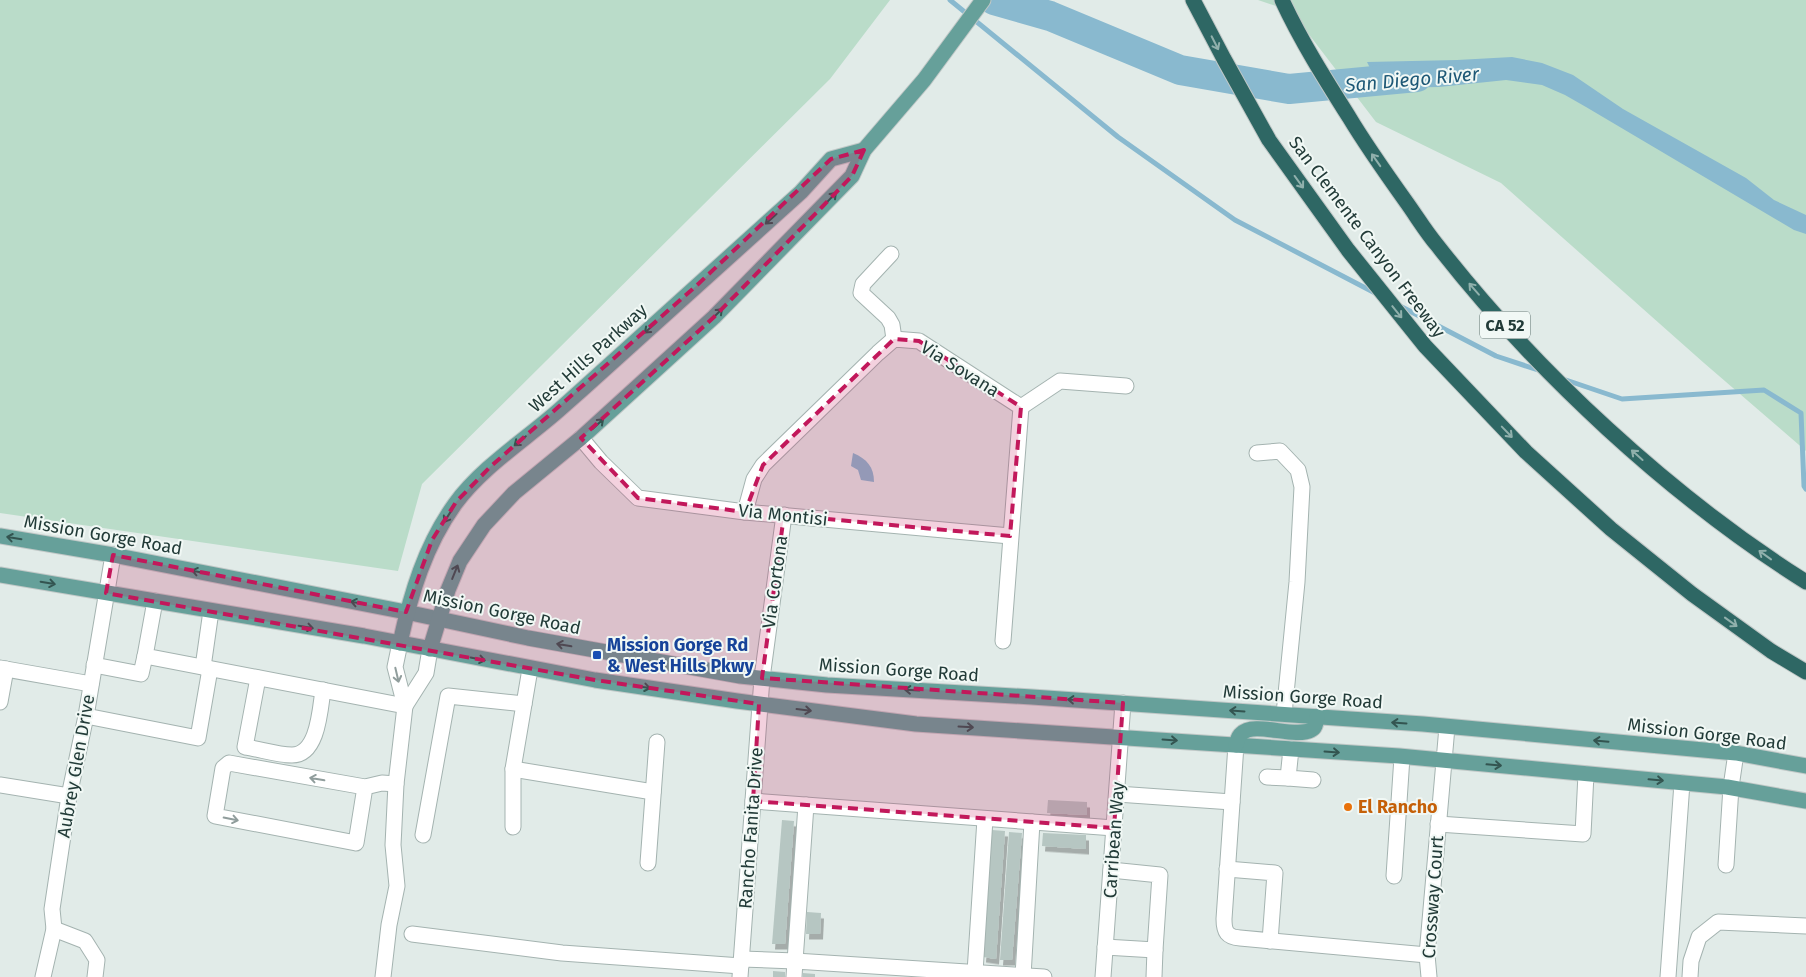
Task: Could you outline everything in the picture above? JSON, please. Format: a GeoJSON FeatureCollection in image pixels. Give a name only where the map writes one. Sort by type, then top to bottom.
{"type":"FeatureCollection","features":[{"type":"Feature","properties":{"kind":"highway","name":"San Clemente Canyon Freeway"},"geometry":{"type":"LineString","coordinates":[[1193,0],[1269,140],[1348,250],[1425,346],[1526,452],[1611,529],[1692,594],[1771,651],[1806,672]]}},
{"type":"Feature","properties":{"kind":"highway","name":"CA 52"},"geometry":{"type":"LineString","coordinates":[[1282,0],[1312,59],[1368,148],[1436,245],[1509,330],[1582,404],[1652,468],[1780,566],[1806,582]]}},
{"type":"Feature","properties":{"kind":"main road"},"geometry":{"type":"LineString","coordinates":[[430,650],[439,618],[460,561],[484,525],[514,493],[581,438],[714,317],[852,176],[864,150],[924,80],[983,0]]}},
{"type":"Feature","properties":{"kind":"main road","name":"West Hills Parkway"},"geometry":{"type":"LineString","coordinates":[[400,643],[406,612],[419,570],[432,540],[456,502],[490,467],[558,411],[801,192],[831,159],[864,150]]}},
{"type":"Feature","properties":{"kind":"main road","name":"Mission Gorge Road"},"geometry":{"type":"LineString","coordinates":[[0,536],[114,555],[439,618],[467,626],[528,638],[762,678],[827,685],[1123,703],[1448,727],[1736,753],[1806,766]]}},
{"type":"Feature","properties":{"kind":"main road"},"geometry":{"type":"LineString","coordinates":[[0,575],[400,643],[605,682],[916,724],[1402,757],[1682,782],[1806,801]]}},
{"type":"Feature","properties":{"kind":"main road"},"geometry":{"type":"LineString","coordinates":[[1236,745],[1240,734],[1249,729],[1302,732],[1311,730],[1316,725],[1317,717]]}},
{"type":"Feature","properties":{"kind":"street"},"geometry":{"type":"LineString","coordinates":[[745,512],[754,479],[763,465],[894,339],[892,324],[888,318],[861,293],[863,284],[891,254]]}},
{"type":"Feature","properties":{"kind":"street","name":"Via Sovana"},"geometry":{"type":"LineString","coordinates":[[894,339],[919,341],[1021,407]]}},
{"type":"Feature","properties":{"kind":"street"},"geometry":{"type":"LineString","coordinates":[[1004,641],[1010,536],[1021,407],[1060,382],[1126,386]]}},
{"type":"Feature","properties":{"kind":"street","name":"Via Montisi"},"geometry":{"type":"LineString","coordinates":[[581,438],[601,462],[638,498],[745,512],[1010,536]]}},
{"type":"Feature","properties":{"kind":"street"},"geometry":{"type":"LineString","coordinates":[[1257,453],[1280,451],[1298,470],[1302,487],[1297,582],[1284,714]]}},
{"type":"Feature","properties":{"kind":"street","name":"Via Cortona"},"geometry":{"type":"LineString","coordinates":[[762,678],[784,515]]}},
{"type":"Feature","properties":{"kind":"street","name":"Aubrey Glen Drive"},"geometry":{"type":"LineString","coordinates":[[43,977],[54,930],[52,909],[69,796],[86,716],[114,555]]}},
{"type":"Feature","properties":{"kind":"street"},"geometry":{"type":"LineString","coordinates":[[94,665],[141,674],[155,601]]}},
{"type":"Feature","properties":{"kind":"street"},"geometry":{"type":"LineString","coordinates":[[86,716],[198,738],[212,610]]}},
{"type":"Feature","properties":{"kind":"street"},"geometry":{"type":"LineString","coordinates":[[383,977],[389,925],[397,886],[393,845],[396,784],[405,706],[395,667],[400,643]]}},
{"type":"Feature","properties":{"kind":"street"},"geometry":{"type":"LineString","coordinates":[[405,706],[426,673],[430,650]]}},
{"type":"Feature","properties":{"kind":"street"},"geometry":{"type":"LineString","coordinates":[[145,656],[405,706]]}},
{"type":"Feature","properties":{"kind":"street"},"geometry":{"type":"LineString","coordinates":[[0,702],[3,668],[91,684]]}},
{"type":"Feature","properties":{"kind":"street"},"geometry":{"type":"LineString","coordinates":[[513,827],[513,769],[530,669]]}},
{"type":"Feature","properties":{"kind":"street"},"geometry":{"type":"LineString","coordinates":[[258,678],[245,746],[292,755],[304,752],[313,739],[323,690]]}},
{"type":"Feature","properties":{"kind":"street","name":"Rancho Fanita Drive"},"geometry":{"type":"LineString","coordinates":[[741,967],[762,678]]}},
{"type":"Feature","properties":{"kind":"street"},"geometry":{"type":"LineString","coordinates":[[423,835],[448,696],[524,704]]}},
{"type":"Feature","properties":{"kind":"street","name":"Carribean Way"},"geometry":{"type":"LineString","coordinates":[[1103,977],[1123,703]]}},
{"type":"Feature","properties":{"kind":"street","name":"Crossway Court"},"geometry":{"type":"LineString","coordinates":[[1428,977],[1427,955],[1448,727]]}},
{"type":"Feature","properties":{"kind":"street"},"geometry":{"type":"LineString","coordinates":[[648,863],[657,742]]}},
{"type":"Feature","properties":{"kind":"street"},"geometry":{"type":"LineString","coordinates":[[1236,745],[1224,919],[1226,934],[1232,937],[1270,941],[1427,955]]}},
{"type":"Feature","properties":{"kind":"street"},"geometry":{"type":"LineString","coordinates":[[1288,778],[1291,749]]}},
{"type":"Feature","properties":{"kind":"street"},"geometry":{"type":"LineString","coordinates":[[1726,865],[1731,788],[1736,753]]}},
{"type":"Feature","properties":{"kind":"street"},"geometry":{"type":"LineString","coordinates":[[1394,876],[1402,757]]}},
{"type":"Feature","properties":{"kind":"street"},"geometry":{"type":"LineString","coordinates":[[365,787],[356,843],[215,816],[223,768],[229,764],[365,787],[382,782],[396,784]]}},
{"type":"Feature","properties":{"kind":"street"},"geometry":{"type":"LineString","coordinates":[[513,769],[653,792]]}},
{"type":"Feature","properties":{"kind":"street"},"geometry":{"type":"LineString","coordinates":[[1438,824],[1583,834],[1586,774]]}},
{"type":"Feature","properties":{"kind":"street"},"geometry":{"type":"LineString","coordinates":[[1267,777],[1313,780]]}},
{"type":"Feature","properties":{"kind":"street"},"geometry":{"type":"LineString","coordinates":[[1668,977],[1682,782]]}},
{"type":"Feature","properties":{"kind":"street"},"geometry":{"type":"LineString","coordinates":[[0,785],[69,796]]}},
{"type":"Feature","properties":{"kind":"street"},"geometry":{"type":"LineString","coordinates":[[1117,794],[1232,802]]}},
{"type":"Feature","properties":{"kind":"street"},"geometry":{"type":"LineString","coordinates":[[753,801],[1114,828]]}},
{"type":"Feature","properties":{"kind":"street"},"geometry":{"type":"LineString","coordinates":[[794,977],[806,805]]}},
{"type":"Feature","properties":{"kind":"street"},"geometry":{"type":"LineString","coordinates":[[975,972],[985,818]]}},
{"type":"Feature","properties":{"kind":"street"},"geometry":{"type":"LineString","coordinates":[[1023,976],[1032,822]]}},
{"type":"Feature","properties":{"kind":"street"},"geometry":{"type":"LineString","coordinates":[[1227,869],[1275,873],[1270,941]]}},
{"type":"Feature","properties":{"kind":"street"},"geometry":{"type":"LineString","coordinates":[[1111,870],[1160,875],[1154,977]]}},
{"type":"Feature","properties":{"kind":"street"},"geometry":{"type":"LineString","coordinates":[[1690,977],[1691,961],[1699,937],[1718,922],[1806,926]]}},
{"type":"Feature","properties":{"kind":"street"},"geometry":{"type":"LineString","coordinates":[[54,930],[85,942],[97,960],[95,977]]}},
{"type":"Feature","properties":{"kind":"street"},"geometry":{"type":"LineString","coordinates":[[412,934],[562,954],[741,967],[795,961],[1044,977]]}},
{"type":"Feature","properties":{"kind":"street"},"geometry":{"type":"LineString","coordinates":[[1105,947],[1155,950]]}},
{"type":"Feature","properties":{"kind":"highlighted area"},"geometry":{"type":"Polygon","coordinates":[[[864,150],[852,176],[714,317],[581,438],[638,498],[745,512],[763,465],[894,339],[919,341],[1021,407],[1010,536],[784,515],[762,678],[1123,703],[1114,828],[753,801],[759,704],[595,680],[106,593],[113,555],[406,612],[432,540],[456,502],[490,467],[695,287],[831,159],[864,150]]]}},
{"type":"Feature","properties":{"kind":"green space"},"geometry":{"type":"Polygon","coordinates":[[[0,0],[890,0],[830,79],[422,484],[398,571],[0,513],[0,0]]]}},
{"type":"Feature","properties":{"kind":"green space"},"geometry":{"type":"Polygon","coordinates":[[[1258,0],[1806,0],[1806,451],[1501,183],[1376,122],[1291,11],[1258,0]]]}},
{"type":"Feature","properties":{"kind":"water"},"geometry":{"type":"Polygon","coordinates":[[[1512,57],[1542,63],[1573,75],[1623,109],[1746,178],[1774,200],[1806,215],[1806,234],[1794,230],[1565,95],[1542,85],[1506,80],[1439,87],[1380,88],[1367,62],[1512,57]]]}},
{"type":"Feature","properties":{"kind":"water"},"geometry":{"type":"Polygon","coordinates":[[[853,453],[869,464],[873,472],[874,482],[861,480],[858,470],[851,466],[853,453]]]}},
{"type":"Feature","properties":{"kind":"building"},"geometry":{"type":"Polygon","coordinates":[[[1048,800],[1087,802],[1087,815],[1047,813],[1048,800]]]}},
{"type":"Feature","properties":{"kind":"building"},"geometry":{"type":"Polygon","coordinates":[[[782,820],[794,821],[785,944],[772,944],[782,820]]]}},
{"type":"Feature","properties":{"kind":"building"},"geometry":{"type":"Polygon","coordinates":[[[992,830],[1005,831],[996,959],[983,957],[992,830]]]}},
{"type":"Feature","properties":{"kind":"building"},"geometry":{"type":"Polygon","coordinates":[[[1009,832],[1022,833],[1012,960],[1000,960],[1009,832]]]}},
{"type":"Feature","properties":{"kind":"building"},"geometry":{"type":"Polygon","coordinates":[[[1043,833],[1086,835],[1086,849],[1042,846],[1043,833]]]}},
{"type":"Feature","properties":{"kind":"building"},"geometry":{"type":"Polygon","coordinates":[[[807,912],[821,913],[820,934],[806,934],[807,912]]]}},
{"type":"Feature","properties":{"kind":"building"},"geometry":{"type":"Polygon","coordinates":[[[773,971],[785,972],[785,977],[773,977],[773,971]]]}},
{"type":"Feature","properties":{"kind":"building"},"geometry":{"type":"Polygon","coordinates":[[[803,973],[815,974],[815,977],[803,977],[803,973]]]}},
{"type":"Feature","properties":{"kind":"waterway"},"geometry":{"type":"LineString","coordinates":[[950,0],[1118,137],[1235,220],[1377,294]]}},
{"type":"Feature","properties":{"kind":"waterway","name":"San Diego River"},"geometry":{"type":"LineString","coordinates":[[994,0],[1050,16],[1180,70],[1289,89],[1417,77]]}},
{"type":"Feature","properties":{"kind":"waterway"},"geometry":{"type":"LineString","coordinates":[[1400,306],[1496,356],[1541,371]]}},
{"type":"Feature","properties":{"kind":"waterway"},"geometry":{"type":"LineString","coordinates":[[1563,379],[1622,399],[1764,390],[1801,413],[1804,486],[1806,489]]}},
{"type":"Feature","properties":{"kind":"place","name":"Mission Gorge Rd & West Hills Pkwy"},"geometry":{"type":"Point","coordinates":[597,655]}},
{"type":"Feature","properties":{"kind":"place","name":"El Rancho"},"geometry":{"type":"Point","coordinates":[1348,807]}}]}
